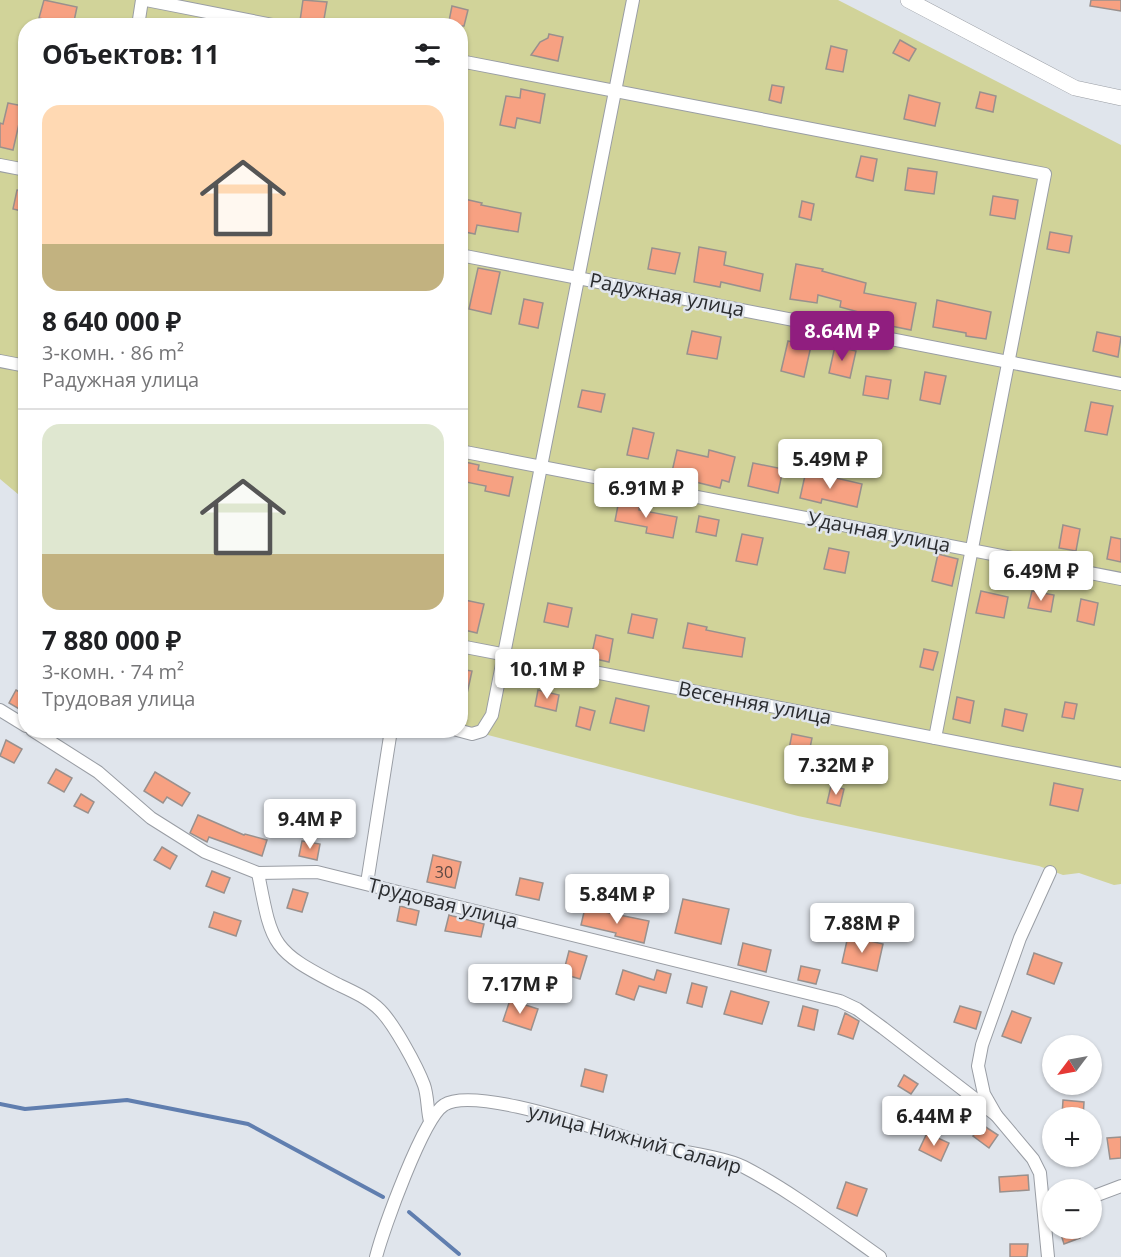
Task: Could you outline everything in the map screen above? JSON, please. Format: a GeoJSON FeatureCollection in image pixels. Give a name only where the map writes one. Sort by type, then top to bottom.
{"type":"FeatureCollection","features":[{"type":"Feature","properties":{"kind":"street"},"geometry":{"type":"LineString","coordinates":[[140,18],[144,0],[237,18]]}},
{"type":"Feature","properties":{"kind":"street"},"geometry":{"type":"LineString","coordinates":[[468,733],[482,731],[492,715],[617,91],[633,0]]}},
{"type":"Feature","properties":{"kind":"street"},"geometry":{"type":"LineString","coordinates":[[908,0],[1075,88],[1121,99]]}},
{"type":"Feature","properties":{"kind":"street"},"geometry":{"type":"LineString","coordinates":[[468,63],[1045,174],[935,738]]}},
{"type":"Feature","properties":{"kind":"street"},"geometry":{"type":"LineString","coordinates":[[0,165],[18,168]]}},
{"type":"Feature","properties":{"kind":"street","name":"Радужная улица"},"geometry":{"type":"LineString","coordinates":[[468,257],[1121,384]]}},
{"type":"Feature","properties":{"kind":"street"},"geometry":{"type":"LineString","coordinates":[[0,361],[18,364]]}},
{"type":"Feature","properties":{"kind":"street","name":"Удачная улица"},"geometry":{"type":"LineString","coordinates":[[468,452],[1121,579]]}},
{"type":"Feature","properties":{"kind":"street","name":"Весенняя улица"},"geometry":{"type":"LineString","coordinates":[[468,647],[1121,774]]}},
{"type":"Feature","properties":{"kind":"street"},"geometry":{"type":"LineString","coordinates":[[0,710],[18,721]]}},
{"type":"Feature","properties":{"kind":"street","name":"Трудовая улица"},"geometry":{"type":"LineString","coordinates":[[45,738],[98,772],[151,818],[205,852],[258,873],[317,872],[840,1001],[857,1009],[884,1028],[996,1115]]}},
{"type":"Feature","properties":{"kind":"street"},"geometry":{"type":"LineString","coordinates":[[367,883],[390,738]]}},
{"type":"Feature","properties":{"kind":"street"},"geometry":{"type":"LineString","coordinates":[[1042,1183],[1033,1159],[996,1115],[984,1094],[978,1066],[982,1045],[1020,938],[1050,872]]}},
{"type":"Feature","properties":{"kind":"street"},"geometry":{"type":"LineString","coordinates":[[258,873],[268,926],[275,942],[286,955],[365,998],[380,1010],[392,1026],[425,1086],[430,1121],[387,1219],[376,1257]]}},
{"type":"Feature","properties":{"kind":"street","name":"улица Нижний Салаир"},"geometry":{"type":"LineString","coordinates":[[430,1121],[445,1104],[460,1099],[535,1110],[653,1145],[741,1166],[798,1200],[880,1257]]}},
{"type":"Feature","properties":{"kind":"street"},"geometry":{"type":"LineString","coordinates":[[1102,1193],[1121,1186]]}},
{"type":"Feature","properties":{"kind":"street"},"geometry":{"type":"LineString","coordinates":[[1048,1239],[1048,1257]]}},
{"type":"Feature","properties":{"kind":"green space"},"geometry":{"type":"Polygon","coordinates":[[[0,0],[838,0],[1121,145],[1121,884],[1114,885],[1079,873],[1063,875],[1039,866],[798,816],[468,730],[468,18],[18,18],[18,494],[0,479],[0,0]]]}},
{"type":"Feature","properties":{"kind":"building"},"geometry":{"type":"Polygon","coordinates":[[[44,0],[77,7],[75,18],[39,18],[44,0]]]}},
{"type":"Feature","properties":{"kind":"building"},"geometry":{"type":"Polygon","coordinates":[[[303,0],[327,2],[324,18],[300,18],[303,0]]]}},
{"type":"Feature","properties":{"kind":"building"},"geometry":{"type":"Polygon","coordinates":[[[1091,0],[1121,0],[1121,11],[1090,6],[1091,0]]]}},
{"type":"Feature","properties":{"kind":"building"},"geometry":{"type":"Polygon","coordinates":[[[452,6],[468,10],[466,18],[450,18],[452,6]]]}},
{"type":"Feature","properties":{"kind":"building"},"geometry":{"type":"Polygon","coordinates":[[[549,34],[563,37],[558,61],[531,55],[540,42],[548,38],[549,34]]]}},
{"type":"Feature","properties":{"kind":"building"},"geometry":{"type":"Polygon","coordinates":[[[900,40],[916,49],[909,61],[893,53],[900,40]]]}},
{"type":"Feature","properties":{"kind":"building"},"geometry":{"type":"Polygon","coordinates":[[[831,46],[847,50],[843,72],[826,69],[831,46]]]}},
{"type":"Feature","properties":{"kind":"building"},"geometry":{"type":"Polygon","coordinates":[[[772,85],[784,87],[781,103],[769,100],[772,85]]]}},
{"type":"Feature","properties":{"kind":"building"},"geometry":{"type":"Polygon","coordinates":[[[521,89],[545,94],[540,123],[517,118],[515,128],[500,125],[506,96],[520,98],[521,89]]]}},
{"type":"Feature","properties":{"kind":"building"},"geometry":{"type":"Polygon","coordinates":[[[980,92],[996,96],[993,112],[976,108],[980,92]]]}},
{"type":"Feature","properties":{"kind":"building"},"geometry":{"type":"Polygon","coordinates":[[[909,95],[940,103],[935,126],[904,119],[909,95]]]}},
{"type":"Feature","properties":{"kind":"building"},"geometry":{"type":"Polygon","coordinates":[[[8,103],[18,105],[18,128],[13,150],[0,147],[0,123],[3,124],[8,103]]]}},
{"type":"Feature","properties":{"kind":"building"},"geometry":{"type":"Polygon","coordinates":[[[861,156],[877,159],[873,181],[856,177],[861,156]]]}},
{"type":"Feature","properties":{"kind":"building"},"geometry":{"type":"Polygon","coordinates":[[[908,168],[937,172],[934,194],[905,190],[908,168]]]}},
{"type":"Feature","properties":{"kind":"building"},"geometry":{"type":"Polygon","coordinates":[[[17,190],[18,190],[18,210],[13,209],[17,190]]]}},
{"type":"Feature","properties":{"kind":"building"},"geometry":{"type":"Polygon","coordinates":[[[993,196],[1018,200],[1015,219],[990,215],[993,196]]]}},
{"type":"Feature","properties":{"kind":"building"},"geometry":{"type":"Polygon","coordinates":[[[468,200],[482,203],[481,205],[521,213],[518,232],[477,225],[475,234],[468,233],[468,200]]]}},
{"type":"Feature","properties":{"kind":"building"},"geometry":{"type":"Polygon","coordinates":[[[802,201],[814,204],[811,220],[799,217],[802,201]]]}},
{"type":"Feature","properties":{"kind":"building"},"geometry":{"type":"Polygon","coordinates":[[[1050,232],[1072,236],[1069,253],[1047,249],[1050,232]]]}},
{"type":"Feature","properties":{"kind":"building"},"geometry":{"type":"Polygon","coordinates":[[[699,247],[726,252],[724,265],[763,274],[760,291],[721,282],[720,287],[694,282],[699,247]]]}},
{"type":"Feature","properties":{"kind":"building"},"geometry":{"type":"Polygon","coordinates":[[[652,248],[680,253],[675,274],[648,269],[652,248]]]}},
{"type":"Feature","properties":{"kind":"building"},"geometry":{"type":"Polygon","coordinates":[[[796,264],[823,269],[822,271],[866,283],[864,293],[916,303],[911,330],[876,323],[877,317],[840,307],[841,301],[818,295],[817,303],[790,299],[796,264]]]}},
{"type":"Feature","properties":{"kind":"building"},"geometry":{"type":"Polygon","coordinates":[[[478,268],[500,272],[491,314],[469,309],[478,268]]]}},
{"type":"Feature","properties":{"kind":"building"},"geometry":{"type":"Polygon","coordinates":[[[524,299],[543,303],[538,328],[519,324],[524,299]]]}},
{"type":"Feature","properties":{"kind":"building"},"geometry":{"type":"Polygon","coordinates":[[[937,300],[991,312],[986,339],[933,327],[937,300]]]}},
{"type":"Feature","properties":{"kind":"building"},"geometry":{"type":"Polygon","coordinates":[[[692,331],[721,337],[717,359],[687,354],[692,331]]]}},
{"type":"Feature","properties":{"kind":"building"},"geometry":{"type":"Polygon","coordinates":[[[1097,332],[1121,337],[1118,357],[1093,351],[1097,332]]]}},
{"type":"Feature","properties":{"kind":"building"},"geometry":{"type":"Polygon","coordinates":[[[788,341],[811,346],[804,377],[781,371],[788,341]]]}},
{"type":"Feature","properties":{"kind":"building"},"geometry":{"type":"Polygon","coordinates":[[[835,346],[856,351],[850,378],[829,373],[835,346]]]}},
{"type":"Feature","properties":{"kind":"building"},"geometry":{"type":"Polygon","coordinates":[[[925,372],[946,376],[940,404],[920,400],[925,372]]]}},
{"type":"Feature","properties":{"kind":"building"},"geometry":{"type":"Polygon","coordinates":[[[866,376],[891,380],[888,399],[863,395],[866,376]]]}},
{"type":"Feature","properties":{"kind":"building"},"geometry":{"type":"Polygon","coordinates":[[[582,390],[605,394],[601,412],[578,407],[582,390]]]}},
{"type":"Feature","properties":{"kind":"building"},"geometry":{"type":"Polygon","coordinates":[[[1091,402],[1113,406],[1107,435],[1085,431],[1091,402]]]}},
{"type":"Feature","properties":{"kind":"building"},"geometry":{"type":"Polygon","coordinates":[[[633,428],[654,433],[648,459],[627,455],[633,428]]]}},
{"type":"Feature","properties":{"kind":"building"},"geometry":{"type":"Polygon","coordinates":[[[677,450],[708,457],[709,450],[735,457],[729,482],[722,480],[720,488],[671,476],[677,450]]]}},
{"type":"Feature","properties":{"kind":"building"},"geometry":{"type":"Polygon","coordinates":[[[468,463],[479,465],[478,470],[513,477],[509,496],[485,491],[486,486],[468,482],[468,463]]]}},
{"type":"Feature","properties":{"kind":"building"},"geometry":{"type":"Polygon","coordinates":[[[753,463],[783,469],[778,493],[748,486],[753,463]]]}},
{"type":"Feature","properties":{"kind":"building"},"geometry":{"type":"Polygon","coordinates":[[[806,471],[862,484],[857,507],[822,499],[821,503],[800,498],[806,471]]]}},
{"type":"Feature","properties":{"kind":"building"},"geometry":{"type":"Polygon","coordinates":[[[619,500],[640,504],[639,510],[677,517],[673,538],[646,533],[647,527],[615,521],[619,500]]]}},
{"type":"Feature","properties":{"kind":"building"},"geometry":{"type":"Polygon","coordinates":[[[699,516],[719,520],[716,536],[696,532],[699,516]]]}},
{"type":"Feature","properties":{"kind":"building"},"geometry":{"type":"Polygon","coordinates":[[[1063,525],[1080,529],[1076,551],[1059,548],[1063,525]]]}},
{"type":"Feature","properties":{"kind":"building"},"geometry":{"type":"Polygon","coordinates":[[[742,534],[763,538],[757,565],[736,561],[742,534]]]}},
{"type":"Feature","properties":{"kind":"building"},"geometry":{"type":"Polygon","coordinates":[[[1111,537],[1121,539],[1121,562],[1107,559],[1111,537]]]}},
{"type":"Feature","properties":{"kind":"building"},"geometry":{"type":"Polygon","coordinates":[[[829,548],[849,552],[845,573],[824,569],[829,548]]]}},
{"type":"Feature","properties":{"kind":"building"},"geometry":{"type":"Polygon","coordinates":[[[938,554],[958,559],[952,586],[932,581],[938,554]]]}},
{"type":"Feature","properties":{"kind":"building"},"geometry":{"type":"Polygon","coordinates":[[[981,591],[1008,597],[1004,618],[976,613],[981,591]]]}},
{"type":"Feature","properties":{"kind":"building"},"geometry":{"type":"Polygon","coordinates":[[[1032,591],[1054,595],[1051,612],[1028,608],[1032,591]]]}},
{"type":"Feature","properties":{"kind":"building"},"geometry":{"type":"Polygon","coordinates":[[[1081,599],[1098,603],[1094,625],[1077,621],[1081,599]]]}},
{"type":"Feature","properties":{"kind":"building"},"geometry":{"type":"Polygon","coordinates":[[[468,601],[484,604],[477,633],[468,631],[468,601]]]}},
{"type":"Feature","properties":{"kind":"building"},"geometry":{"type":"Polygon","coordinates":[[[548,603],[572,608],[568,627],[544,622],[548,603]]]}},
{"type":"Feature","properties":{"kind":"building"},"geometry":{"type":"Polygon","coordinates":[[[632,614],[657,619],[653,638],[628,633],[632,614]]]}},
{"type":"Feature","properties":{"kind":"building"},"geometry":{"type":"Polygon","coordinates":[[[688,623],[707,627],[706,630],[745,638],[742,657],[683,648],[688,623]]]}},
{"type":"Feature","properties":{"kind":"building"},"geometry":{"type":"Polygon","coordinates":[[[596,635],[613,639],[609,662],[591,658],[596,635]]]}},
{"type":"Feature","properties":{"kind":"building"},"geometry":{"type":"Polygon","coordinates":[[[924,649],[938,652],[933,670],[920,667],[924,649]]]}},
{"type":"Feature","properties":{"kind":"building"},"geometry":{"type":"Polygon","coordinates":[[[468,670],[472,671],[468,689],[468,670]]]}},
{"type":"Feature","properties":{"kind":"building"},"geometry":{"type":"Polygon","coordinates":[[[16,690],[18,691],[18,708],[9,703],[16,690]]]}},
{"type":"Feature","properties":{"kind":"building"},"geometry":{"type":"Polygon","coordinates":[[[538,690],[559,695],[556,711],[535,706],[538,690]]]}},
{"type":"Feature","properties":{"kind":"building"},"geometry":{"type":"Polygon","coordinates":[[[957,697],[974,701],[970,723],[953,719],[957,697]]]}},
{"type":"Feature","properties":{"kind":"building"},"geometry":{"type":"Polygon","coordinates":[[[616,698],[649,706],[644,731],[610,723],[616,698]]]}},
{"type":"Feature","properties":{"kind":"building"},"geometry":{"type":"Polygon","coordinates":[[[1065,702],[1077,704],[1074,719],[1062,717],[1065,702]]]}},
{"type":"Feature","properties":{"kind":"building"},"geometry":{"type":"Polygon","coordinates":[[[580,707],[595,711],[590,730],[576,726],[580,707]]]}},
{"type":"Feature","properties":{"kind":"building"},"geometry":{"type":"Polygon","coordinates":[[[1005,709],[1027,714],[1023,731],[1002,726],[1005,709]]]}},
{"type":"Feature","properties":{"kind":"building"},"geometry":{"type":"Polygon","coordinates":[[[792,734],[812,738],[809,753],[818,755],[812,781],[792,777],[797,756],[788,754],[792,734]]]}},
{"type":"Feature","properties":{"kind":"building"},"geometry":{"type":"Polygon","coordinates":[[[6,740],[22,749],[14,763],[0,756],[6,740]]]}},
{"type":"Feature","properties":{"kind":"building"},"geometry":{"type":"Polygon","coordinates":[[[56,769],[72,778],[64,792],[48,783],[56,769]]]}},
{"type":"Feature","properties":{"kind":"building"},"geometry":{"type":"Polygon","coordinates":[[[155,772],[190,793],[182,806],[167,797],[163,803],[144,791],[155,772]]]}},
{"type":"Feature","properties":{"kind":"building"},"geometry":{"type":"Polygon","coordinates":[[[1054,783],[1083,789],[1078,811],[1050,805],[1054,783]]]}},
{"type":"Feature","properties":{"kind":"building"},"geometry":{"type":"Polygon","coordinates":[[[831,786],[844,789],[840,806],[827,803],[831,786]]]}},
{"type":"Feature","properties":{"kind":"building"},"geometry":{"type":"Polygon","coordinates":[[[81,794],[94,802],[88,813],[74,806],[81,794]]]}},
{"type":"Feature","properties":{"kind":"building"},"geometry":{"type":"Polygon","coordinates":[[[198,815],[244,835],[267,840],[262,856],[209,837],[207,842],[190,833],[198,815]]]}},
{"type":"Feature","properties":{"kind":"building"},"geometry":{"type":"Polygon","coordinates":[[[302,841],[320,844],[317,860],[299,856],[302,841]]]}},
{"type":"Feature","properties":{"kind":"building"},"geometry":{"type":"Polygon","coordinates":[[[162,847],[177,856],[170,869],[154,860],[162,847]]]}},
{"type":"Feature","properties":{"kind":"building"},"geometry":{"type":"Polygon","coordinates":[[[433,855],[461,862],[455,888],[427,882],[433,855]]]}},
{"type":"Feature","properties":{"kind":"building"},"geometry":{"type":"Polygon","coordinates":[[[212,871],[230,878],[224,893],[206,886],[212,871]]]}},
{"type":"Feature","properties":{"kind":"building"},"geometry":{"type":"Polygon","coordinates":[[[520,878],[543,883],[539,900],[516,895],[520,878]]]}},
{"type":"Feature","properties":{"kind":"building"},"geometry":{"type":"Polygon","coordinates":[[[293,889],[308,893],[302,912],[287,908],[293,889]]]}},
{"type":"Feature","properties":{"kind":"building"},"geometry":{"type":"Polygon","coordinates":[[[683,899],[729,909],[721,944],[675,933],[683,899]]]}},
{"type":"Feature","properties":{"kind":"building"},"geometry":{"type":"Polygon","coordinates":[[[400,906],[419,911],[416,925],[397,921],[400,906]]]}},
{"type":"Feature","properties":{"kind":"building"},"geometry":{"type":"Polygon","coordinates":[[[585,908],[649,921],[644,943],[615,936],[616,933],[581,925],[585,908]]]}},
{"type":"Feature","properties":{"kind":"building"},"geometry":{"type":"Polygon","coordinates":[[[214,912],[241,921],[236,936],[209,927],[214,912]]]}},
{"type":"Feature","properties":{"kind":"building"},"geometry":{"type":"Polygon","coordinates":[[[449,915],[484,924],[481,937],[445,931],[449,915]]]}},
{"type":"Feature","properties":{"kind":"building"},"geometry":{"type":"Polygon","coordinates":[[[848,936],[883,944],[877,971],[842,963],[848,936]]]}},
{"type":"Feature","properties":{"kind":"building"},"geometry":{"type":"Polygon","coordinates":[[[743,943],[771,950],[766,972],[738,965],[743,943]]]}},
{"type":"Feature","properties":{"kind":"building"},"geometry":{"type":"Polygon","coordinates":[[[569,951],[587,956],[580,979],[563,974],[569,951]]]}},
{"type":"Feature","properties":{"kind":"building"},"geometry":{"type":"Polygon","coordinates":[[[1034,953],[1062,963],[1054,984],[1027,974],[1034,953]]]}},
{"type":"Feature","properties":{"kind":"building"},"geometry":{"type":"Polygon","coordinates":[[[801,966],[820,970],[816,984],[798,980],[801,966]]]}},
{"type":"Feature","properties":{"kind":"building"},"geometry":{"type":"Polygon","coordinates":[[[623,970],[654,980],[657,970],[671,974],[666,993],[639,986],[634,1000],[616,994],[623,970]]]}},
{"type":"Feature","properties":{"kind":"building"},"geometry":{"type":"Polygon","coordinates":[[[692,983],[707,987],[702,1007],[687,1003],[692,983]]]}},
{"type":"Feature","properties":{"kind":"building"},"geometry":{"type":"Polygon","coordinates":[[[731,991],[769,1002],[762,1024],[724,1014],[731,991]]]}},
{"type":"Feature","properties":{"kind":"building"},"geometry":{"type":"Polygon","coordinates":[[[510,1000],[538,1009],[531,1030],[503,1021],[510,1000]]]}},
{"type":"Feature","properties":{"kind":"building"},"geometry":{"type":"Polygon","coordinates":[[[803,1006],[818,1010],[814,1030],[798,1026],[803,1006]]]}},
{"type":"Feature","properties":{"kind":"building"},"geometry":{"type":"Polygon","coordinates":[[[960,1006],[981,1012],[976,1029],[954,1022],[960,1006]]]}},
{"type":"Feature","properties":{"kind":"building"},"geometry":{"type":"Polygon","coordinates":[[[1012,1011],[1031,1018],[1021,1043],[1002,1036],[1012,1011]]]}},
{"type":"Feature","properties":{"kind":"building"},"geometry":{"type":"Polygon","coordinates":[[[845,1013],[859,1021],[853,1039],[838,1034],[845,1013]]]}},
{"type":"Feature","properties":{"kind":"building"},"geometry":{"type":"Polygon","coordinates":[[[585,1069],[607,1075],[603,1092],[581,1086],[585,1069]]]}},
{"type":"Feature","properties":{"kind":"building"},"geometry":{"type":"Polygon","coordinates":[[[904,1075],[918,1084],[911,1094],[898,1086],[904,1075]]]}},
{"type":"Feature","properties":{"kind":"building"},"geometry":{"type":"Polygon","coordinates":[[[1063,1100],[1084,1102],[1084,1107],[1063,1107],[1063,1100]]]}},
{"type":"Feature","properties":{"kind":"building"},"geometry":{"type":"Polygon","coordinates":[[[981,1124],[998,1135],[989,1148],[973,1136],[981,1124]]]}},
{"type":"Feature","properties":{"kind":"building"},"geometry":{"type":"Polygon","coordinates":[[[927,1133],[949,1143],[941,1161],[919,1150],[927,1133]]]}},
{"type":"Feature","properties":{"kind":"building"},"geometry":{"type":"Polygon","coordinates":[[[1121,1137],[1121,1158],[1110,1159],[1107,1138],[1121,1137]]]}},
{"type":"Feature","properties":{"kind":"building"},"geometry":{"type":"Polygon","coordinates":[[[1028,1175],[1029,1190],[1000,1192],[999,1177],[1028,1175]]]}},
{"type":"Feature","properties":{"kind":"building"},"geometry":{"type":"Polygon","coordinates":[[[846,1182],[867,1189],[857,1216],[837,1208],[846,1182]]]}},
{"type":"Feature","properties":{"kind":"building"},"geometry":{"type":"Polygon","coordinates":[[[1062,1239],[1077,1239],[1064,1244],[1062,1239]]]}},
{"type":"Feature","properties":{"kind":"building"},"geometry":{"type":"Polygon","coordinates":[[[1010,1244],[1028,1244],[1027,1257],[1010,1257],[1010,1244]]]}},
{"type":"Feature","properties":{"kind":"waterway"},"geometry":{"type":"LineString","coordinates":[[0,1104],[25,1109],[127,1100],[248,1124],[383,1197]]}},
{"type":"Feature","properties":{"kind":"waterway"},"geometry":{"type":"LineString","coordinates":[[409,1212],[459,1254]]}}]}
